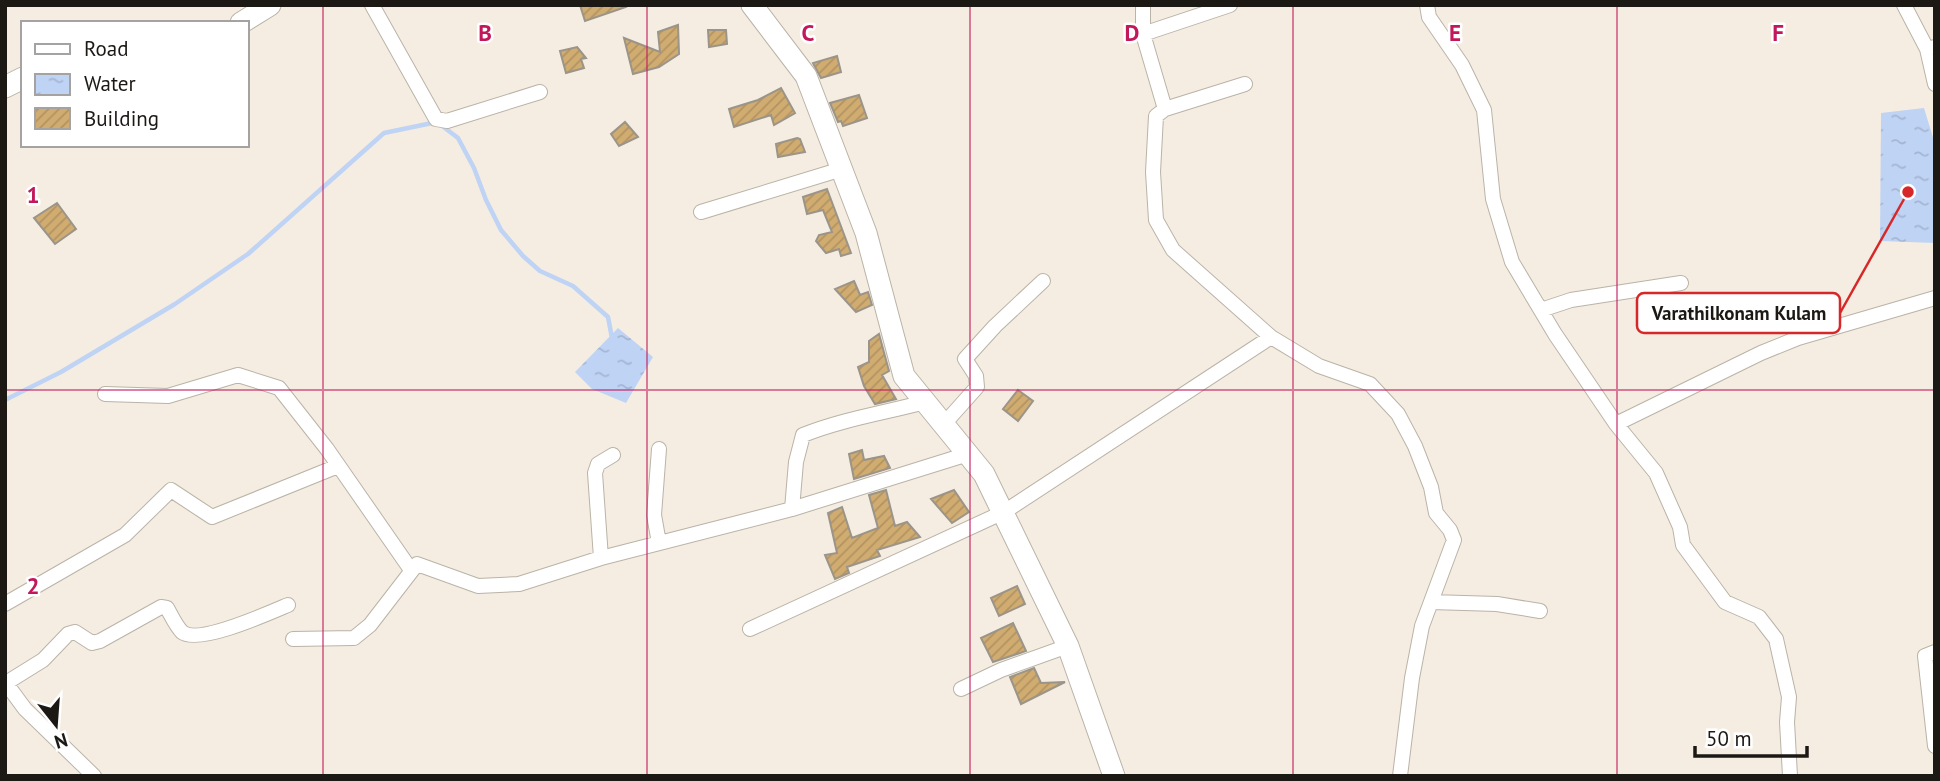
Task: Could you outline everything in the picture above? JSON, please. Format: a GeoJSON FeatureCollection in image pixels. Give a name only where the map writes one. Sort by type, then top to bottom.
{"type":"FeatureCollection","features":[{"type":"Feature","properties":{"kind":"street"},"geometry":{"type":"LineString","coordinates":[[244,21],[270,5]]}},
{"type":"Feature","properties":{"kind":"street"},"geometry":{"type":"LineString","coordinates":[[372,5],[436,120],[447,121],[540,92]]}},
{"type":"Feature","properties":{"kind":"street"},"geometry":{"type":"LineString","coordinates":[[752,5],[806,76],[866,233],[904,376],[984,474],[1004,512],[1068,646],[1114,776]]}},
{"type":"Feature","properties":{"kind":"street"},"geometry":{"type":"LineString","coordinates":[[1143,5],[1143,34],[1164,109]]}},
{"type":"Feature","properties":{"kind":"street"},"geometry":{"type":"LineString","coordinates":[[1143,34],[1230,5]]}},
{"type":"Feature","properties":{"kind":"street"},"geometry":{"type":"LineString","coordinates":[[1427,5],[1429,18],[1462,65],[1484,110],[1493,199],[1513,262],[1541,310],[1616,424],[1656,473],[1680,527],[1683,545],[1726,602],[1759,617],[1776,639],[1789,697],[1787,722],[1790,776]]}},
{"type":"Feature","properties":{"kind":"street"},"geometry":{"type":"LineString","coordinates":[[1904,5],[1931,48],[1935,84]]}},
{"type":"Feature","properties":{"kind":"street"},"geometry":{"type":"LineString","coordinates":[[5,88],[21,79]]}},
{"type":"Feature","properties":{"kind":"street"},"geometry":{"type":"LineString","coordinates":[[1245,84],[1164,109],[1156,116],[1153,172],[1156,220],[1173,250],[1271,337],[1319,366],[1370,384],[1398,414],[1415,446],[1431,487],[1436,513],[1450,530],[1454,540],[1422,626],[1412,678],[1400,776]]}},
{"type":"Feature","properties":{"kind":"street"},"geometry":{"type":"LineString","coordinates":[[701,212],[842,169]]}},
{"type":"Feature","properties":{"kind":"street"},"geometry":{"type":"LineString","coordinates":[[944,424],[977,387],[976,376],[965,359],[1003,317],[1044,281]]}},
{"type":"Feature","properties":{"kind":"street"},"geometry":{"type":"LineString","coordinates":[[1541,310],[1571,300],[1681,283]]}},
{"type":"Feature","properties":{"kind":"street"},"geometry":{"type":"LineString","coordinates":[[1616,424],[1761,353],[1798,338],[1935,298]]}},
{"type":"Feature","properties":{"kind":"street"},"geometry":{"type":"LineString","coordinates":[[750,629],[1004,512],[1271,337]]}},
{"type":"Feature","properties":{"kind":"street"},"geometry":{"type":"LineString","coordinates":[[105,394],[168,396],[238,375],[279,388],[411,570]]}},
{"type":"Feature","properties":{"kind":"street"},"geometry":{"type":"LineString","coordinates":[[792,509],[796,462],[803,435],[835,422],[925,402]]}},
{"type":"Feature","properties":{"kind":"street"},"geometry":{"type":"LineString","coordinates":[[659,449],[654,515],[659,543]]}},
{"type":"Feature","properties":{"kind":"street"},"geometry":{"type":"LineString","coordinates":[[293,639],[354,638],[370,625],[417,564],[478,586],[519,584],[601,558],[792,509],[968,454]]}},
{"type":"Feature","properties":{"kind":"street"},"geometry":{"type":"LineString","coordinates":[[601,558],[595,473],[598,464],[613,455]]}},
{"type":"Feature","properties":{"kind":"street"},"geometry":{"type":"LineString","coordinates":[[5,604],[125,535],[171,490],[212,517],[338,466]]}},
{"type":"Feature","properties":{"kind":"street"},"geometry":{"type":"LineString","coordinates":[[1432,602],[1497,604],[1540,611]]}},
{"type":"Feature","properties":{"kind":"street"},"geometry":{"type":"LineString","coordinates":[[94,776],[25,709],[6,682],[43,660],[68,634],[75,632],[92,643],[100,641],[161,607],[167,608],[183,632],[190,635],[223,631],[288,605]]}},
{"type":"Feature","properties":{"kind":"street"},"geometry":{"type":"LineString","coordinates":[[961,689],[1001,670],[1068,646]]}},
{"type":"Feature","properties":{"kind":"street"},"geometry":{"type":"LineString","coordinates":[[1935,652],[1925,656],[1935,746]]}},
{"type":"Feature","properties":{"kind":"water"},"geometry":{"type":"Polygon","coordinates":[[[1924,108],[1935,144],[1935,243],[1880,241],[1881,113],[1924,108]]]}},
{"type":"Feature","properties":{"kind":"water"},"geometry":{"type":"Polygon","coordinates":[[[618,328],[653,357],[626,403],[592,389],[575,372],[618,328]]]}},
{"type":"Feature","properties":{"kind":"building"},"geometry":{"type":"Polygon","coordinates":[[[580,5],[625,5],[626,7],[585,21],[580,5]]]}},
{"type":"Feature","properties":{"kind":"building"},"geometry":{"type":"Polygon","coordinates":[[[678,25],[679,54],[659,67],[633,74],[624,38],[660,52],[658,32],[678,25]]]}},
{"type":"Feature","properties":{"kind":"building"},"geometry":{"type":"Polygon","coordinates":[[[708,30],[726,30],[727,44],[709,47],[708,30]]]}},
{"type":"Feature","properties":{"kind":"building"},"geometry":{"type":"Polygon","coordinates":[[[577,47],[586,58],[581,59],[584,68],[566,73],[560,51],[577,47]]]}},
{"type":"Feature","properties":{"kind":"building"},"geometry":{"type":"Polygon","coordinates":[[[837,56],[841,72],[821,78],[813,63],[837,56]]]}},
{"type":"Feature","properties":{"kind":"building"},"geometry":{"type":"Polygon","coordinates":[[[781,88],[795,113],[774,125],[771,115],[734,127],[729,109],[758,100],[781,88]]]}},
{"type":"Feature","properties":{"kind":"building"},"geometry":{"type":"Polygon","coordinates":[[[859,95],[867,118],[843,126],[841,121],[838,122],[830,103],[859,95]]]}},
{"type":"Feature","properties":{"kind":"building"},"geometry":{"type":"Polygon","coordinates":[[[625,122],[638,137],[619,146],[611,134],[625,122]]]}},
{"type":"Feature","properties":{"kind":"building"},"geometry":{"type":"Polygon","coordinates":[[[800,139],[805,152],[778,157],[776,144],[800,139]]]}},
{"type":"Feature","properties":{"kind":"building"},"geometry":{"type":"Polygon","coordinates":[[[827,189],[851,253],[841,256],[839,249],[826,253],[816,241],[819,235],[832,232],[823,210],[807,214],[803,197],[827,189]]]}},
{"type":"Feature","properties":{"kind":"building"},"geometry":{"type":"Polygon","coordinates":[[[57,203],[76,229],[55,244],[34,218],[57,203]]]}},
{"type":"Feature","properties":{"kind":"building"},"geometry":{"type":"Polygon","coordinates":[[[854,281],[860,295],[868,292],[872,305],[856,312],[835,289],[854,281]]]}},
{"type":"Feature","properties":{"kind":"building"},"geometry":{"type":"Polygon","coordinates":[[[879,334],[889,371],[882,375],[896,399],[875,404],[864,386],[858,367],[869,362],[869,341],[879,334]]]}},
{"type":"Feature","properties":{"kind":"building"},"geometry":{"type":"Polygon","coordinates":[[[1018,390],[1033,401],[1018,421],[1003,409],[1018,390]]]}},
{"type":"Feature","properties":{"kind":"building"},"geometry":{"type":"Polygon","coordinates":[[[862,450],[864,460],[884,456],[890,468],[854,479],[849,454],[862,450]]]}},
{"type":"Feature","properties":{"kind":"building"},"geometry":{"type":"Polygon","coordinates":[[[886,490],[895,526],[907,522],[920,537],[877,550],[880,556],[847,567],[849,573],[835,579],[825,555],[837,553],[828,513],[842,507],[852,538],[878,528],[869,495],[886,490]]]}},
{"type":"Feature","properties":{"kind":"building"},"geometry":{"type":"Polygon","coordinates":[[[954,490],[969,512],[952,523],[931,499],[954,490]]]}},
{"type":"Feature","properties":{"kind":"building"},"geometry":{"type":"Polygon","coordinates":[[[1017,586],[1025,604],[999,616],[991,598],[1017,586]]]}},
{"type":"Feature","properties":{"kind":"building"},"geometry":{"type":"Polygon","coordinates":[[[1013,623],[1026,651],[993,662],[981,638],[1013,623]]]}},
{"type":"Feature","properties":{"kind":"building"},"geometry":{"type":"Polygon","coordinates":[[[1034,668],[1041,683],[1065,682],[1021,704],[1010,677],[1034,668]]]}},
{"type":"Feature","properties":{"kind":"waterway"},"geometry":{"type":"LineString","coordinates":[[5,400],[61,372],[175,304],[248,254],[384,133],[437,122],[458,138],[501,230],[540,271],[573,286],[608,317],[612,338]]}},
{"type":"Feature","properties":{"kind":"place","name":"Varathilkonam Kulam"},"geometry":{"type":"Point","coordinates":[1908,192]}}]}
